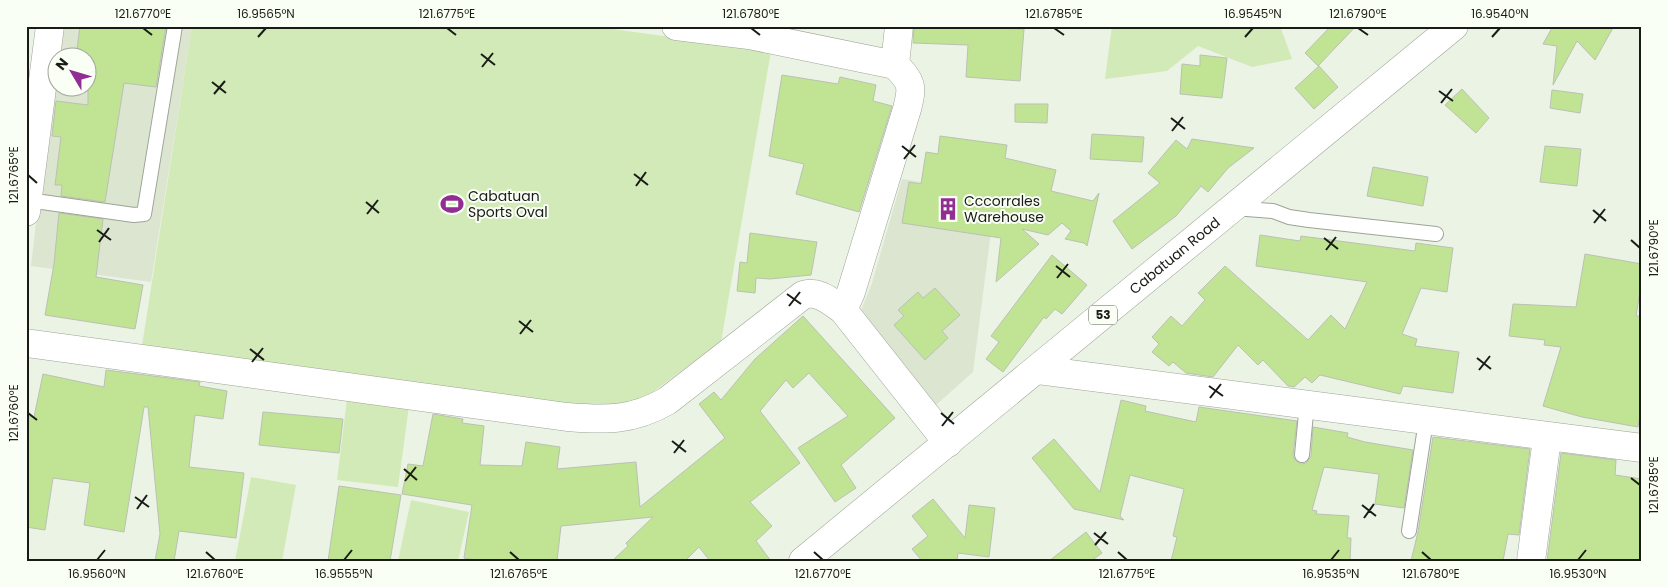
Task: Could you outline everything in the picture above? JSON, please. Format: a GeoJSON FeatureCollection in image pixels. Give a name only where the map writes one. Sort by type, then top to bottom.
{"type":"FeatureCollection","features":[{"type":"Feature","properties":{"kind":"main road"},"geometry":{"type":"LineString","coordinates":[[27,206],[30,143],[50,26]]}},
{"type":"Feature","properties":{"kind":"main road"},"geometry":{"type":"LineString","coordinates":[[676,26],[750,35],[895,65],[907,76],[912,89],[851,292],[843,310]]}},
{"type":"Feature","properties":{"kind":"main road"},"geometry":{"type":"LineString","coordinates":[[895,65],[899,26]]}},
{"type":"Feature","properties":{"kind":"main road","name":"Cabatuan Road"},"geometry":{"type":"LineString","coordinates":[[803,561],[1038,370],[1231,207],[1454,26]]}},
{"type":"Feature","properties":{"kind":"main road"},"geometry":{"type":"LineString","coordinates":[[26,342],[567,417],[605,420],[647,412],[667,401],[803,295],[811,292],[822,296],[843,310],[948,443]]}},
{"type":"Feature","properties":{"kind":"main road"},"geometry":{"type":"LineString","coordinates":[[1038,370],[1307,403],[1426,422],[1547,438],[1642,448]]}},
{"type":"Feature","properties":{"kind":"main road"},"geometry":{"type":"LineString","coordinates":[[1530,561],[1547,438]]}},
{"type":"Feature","properties":{"kind":"lane"},"geometry":{"type":"LineString","coordinates":[[27,206],[134,215],[144,214],[175,26]]}},
{"type":"Feature","properties":{"kind":"lane"},"geometry":{"type":"LineString","coordinates":[[1231,207],[1273,210],[1290,217],[1309,220],[1436,234]]}},
{"type":"Feature","properties":{"kind":"lane"},"geometry":{"type":"LineString","coordinates":[[1302,455],[1307,403]]}},
{"type":"Feature","properties":{"kind":"lane"},"geometry":{"type":"LineString","coordinates":[[1409,531],[1426,422]]}},
{"type":"Feature","properties":{"kind":"shaded area"},"geometry":{"type":"Polygon","coordinates":[[[59,26],[192,26],[151,282],[31,266],[51,98],[98,98],[98,48],[56,48],[59,26]]]}},
{"type":"Feature","properties":{"kind":"shaded area"},"geometry":{"type":"Polygon","coordinates":[[[902,179],[996,193],[973,372],[936,405],[860,313],[872,283],[902,179]]]}},
{"type":"Feature","properties":{"kind":"green space","name":"Cabatuan Sports Oval"},"geometry":{"type":"Polygon","coordinates":[[[192,26],[591,26],[771,51],[721,342],[646,397],[607,408],[571,406],[141,352],[192,26]]]}},
{"type":"Feature","properties":{"kind":"green space"},"geometry":{"type":"Polygon","coordinates":[[[1112,26],[1280,26],[1292,59],[1252,67],[1198,46],[1167,71],[1105,79],[1112,26]]]}},
{"type":"Feature","properties":{"kind":"green space"},"geometry":{"type":"Polygon","coordinates":[[[347,399],[409,406],[398,487],[337,480],[347,399]]]}},
{"type":"Feature","properties":{"kind":"green space"},"geometry":{"type":"Polygon","coordinates":[[[251,477],[296,485],[282,561],[235,561],[251,477]]]}},
{"type":"Feature","properties":{"kind":"green space"},"geometry":{"type":"Polygon","coordinates":[[[411,500],[469,512],[458,561],[398,561],[411,500]]]}},
{"type":"Feature","properties":{"kind":"building"},"geometry":{"type":"Polygon","coordinates":[[[80,26],[166,26],[156,87],[124,83],[105,202],[61,196],[62,185],[55,185],[61,137],[52,136],[56,101],[88,105],[88,98],[98,98],[98,48],[77,48],[80,26]]]}},
{"type":"Feature","properties":{"kind":"building"},"geometry":{"type":"Polygon","coordinates":[[[914,26],[1024,29],[1020,81],[966,77],[968,45],[913,43],[914,26]]]}},
{"type":"Feature","properties":{"kind":"building"},"geometry":{"type":"Polygon","coordinates":[[[1331,26],[1356,26],[1318,66],[1305,53],[1331,26]]]}},
{"type":"Feature","properties":{"kind":"building"},"geometry":{"type":"Polygon","coordinates":[[[1553,26],[1614,26],[1595,60],[1577,41],[1553,85],[1557,46],[1543,44],[1553,26]]]}},
{"type":"Feature","properties":{"kind":"building"},"geometry":{"type":"Polygon","coordinates":[[[1200,55],[1227,58],[1222,98],[1180,94],[1182,64],[1200,66],[1200,55]]]}},
{"type":"Feature","properties":{"kind":"building"},"geometry":{"type":"Polygon","coordinates":[[[1319,66],[1338,87],[1314,109],[1295,88],[1319,66]]]}},
{"type":"Feature","properties":{"kind":"building"},"geometry":{"type":"Polygon","coordinates":[[[782,75],[838,84],[840,77],[876,85],[873,101],[892,106],[859,212],[796,194],[804,164],[769,156],[782,75]]]}},
{"type":"Feature","properties":{"kind":"building"},"geometry":{"type":"Polygon","coordinates":[[[1462,89],[1489,118],[1476,133],[1445,105],[1462,89]]]}},
{"type":"Feature","properties":{"kind":"building"},"geometry":{"type":"Polygon","coordinates":[[[1552,90],[1583,94],[1580,113],[1550,108],[1552,90]]]}},
{"type":"Feature","properties":{"kind":"building"},"geometry":{"type":"Polygon","coordinates":[[[1015,104],[1048,104],[1047,123],[1015,122],[1015,104]]]}},
{"type":"Feature","properties":{"kind":"building"},"geometry":{"type":"Polygon","coordinates":[[[1092,134],[1144,137],[1142,162],[1090,159],[1092,134]]]}},
{"type":"Feature","properties":{"kind":"building"},"geometry":{"type":"Polygon","coordinates":[[[940,136],[1007,145],[1005,158],[1056,170],[1051,191],[1093,201],[1099,193],[1087,246],[1084,243],[1065,239],[1071,231],[1062,223],[1048,235],[1022,229],[1039,244],[996,282],[1001,238],[902,223],[909,182],[921,184],[926,152],[938,154],[940,136]]]}},
{"type":"Feature","properties":{"kind":"building"},"geometry":{"type":"Polygon","coordinates":[[[1192,139],[1254,148],[1228,168],[1208,192],[1201,186],[1176,216],[1132,249],[1113,221],[1160,183],[1148,173],[1176,140],[1187,149],[1192,139]]]}},
{"type":"Feature","properties":{"kind":"building"},"geometry":{"type":"Polygon","coordinates":[[[1545,146],[1581,149],[1577,186],[1540,182],[1545,146]]]}},
{"type":"Feature","properties":{"kind":"building"},"geometry":{"type":"Polygon","coordinates":[[[1373,167],[1428,177],[1423,206],[1367,196],[1373,167]]]}},
{"type":"Feature","properties":{"kind":"building"},"geometry":{"type":"Polygon","coordinates":[[[59,213],[103,219],[96,277],[143,285],[135,329],[45,315],[54,264],[59,213]]]}},
{"type":"Feature","properties":{"kind":"building"},"geometry":{"type":"Polygon","coordinates":[[[750,233],[817,242],[811,275],[770,279],[756,278],[755,293],[737,291],[740,262],[747,263],[750,233]]]}},
{"type":"Feature","properties":{"kind":"building"},"geometry":{"type":"Polygon","coordinates":[[[1260,235],[1300,241],[1301,236],[1415,251],[1416,243],[1453,248],[1447,292],[1421,288],[1402,334],[1417,339],[1415,346],[1459,352],[1453,393],[1403,386],[1400,394],[1320,375],[1312,383],[1305,377],[1294,387],[1288,386],[1263,360],[1258,365],[1238,345],[1213,377],[1186,373],[1173,362],[1169,366],[1152,352],[1159,344],[1152,337],[1171,316],[1182,326],[1205,300],[1198,293],[1225,266],[1308,340],[1331,315],[1345,329],[1367,282],[1256,266],[1260,235]]]}},
{"type":"Feature","properties":{"kind":"building"},"geometry":{"type":"Polygon","coordinates":[[[1585,254],[1642,264],[1642,279],[1636,316],[1642,316],[1642,404],[1638,427],[1582,417],[1543,406],[1561,347],[1544,345],[1545,340],[1509,336],[1513,304],[1576,307],[1585,254]]]}},
{"type":"Feature","properties":{"kind":"building"},"geometry":{"type":"Polygon","coordinates":[[[1052,255],[1087,285],[1062,314],[1055,309],[1046,319],[1044,317],[1003,372],[986,359],[999,342],[991,336],[1052,255]]]}},
{"type":"Feature","properties":{"kind":"building"},"geometry":{"type":"Polygon","coordinates":[[[935,288],[960,315],[942,331],[948,338],[925,360],[894,325],[904,316],[898,310],[918,292],[923,298],[935,288]]]}},
{"type":"Feature","properties":{"kind":"building"},"geometry":{"type":"Polygon","coordinates":[[[803,316],[895,418],[841,465],[856,488],[835,502],[798,448],[848,416],[809,373],[793,388],[786,380],[760,411],[800,463],[750,502],[772,526],[756,541],[771,561],[710,561],[699,547],[685,561],[612,561],[628,546],[626,543],[653,517],[561,526],[557,561],[480,561],[464,558],[472,505],[402,494],[408,464],[423,466],[433,414],[463,419],[462,423],[484,426],[480,465],[522,466],[526,442],[560,447],[557,469],[636,462],[640,507],[725,438],[699,404],[714,392],[721,400],[755,359],[803,316]]]}},
{"type":"Feature","properties":{"kind":"building"},"geometry":{"type":"Polygon","coordinates":[[[106,370],[200,382],[199,386],[227,391],[223,419],[195,415],[189,467],[244,473],[236,538],[179,531],[174,561],[155,561],[160,534],[148,407],[144,407],[124,532],[84,525],[90,483],[53,478],[45,530],[26,527],[26,430],[29,416],[34,417],[43,374],[104,387],[106,370]]]}},
{"type":"Feature","properties":{"kind":"building"},"geometry":{"type":"Polygon","coordinates":[[[1121,400],[1146,406],[1145,411],[1196,422],[1199,407],[1297,421],[1293,455],[1294,459],[1301,464],[1306,463],[1311,456],[1313,427],[1348,433],[1347,437],[1365,442],[1413,450],[1404,508],[1375,504],[1379,474],[1324,467],[1312,510],[1317,511],[1316,514],[1349,516],[1347,538],[1351,538],[1350,561],[1171,561],[1177,537],[1173,536],[1184,489],[1130,475],[1120,516],[1124,520],[1074,509],[1032,458],[1054,439],[1100,492],[1121,400]]]}},
{"type":"Feature","properties":{"kind":"building"},"geometry":{"type":"Polygon","coordinates":[[[263,412],[343,419],[339,453],[259,445],[263,412]]]}},
{"type":"Feature","properties":{"kind":"building"},"geometry":{"type":"Polygon","coordinates":[[[1433,437],[1530,449],[1519,535],[1508,534],[1503,561],[1411,561],[1418,532],[1433,437]]]}},
{"type":"Feature","properties":{"kind":"building"},"geometry":{"type":"Polygon","coordinates":[[[1561,453],[1616,460],[1615,475],[1642,479],[1642,561],[1547,561],[1561,453]]]}},
{"type":"Feature","properties":{"kind":"building"},"geometry":{"type":"Polygon","coordinates":[[[339,486],[401,495],[390,561],[328,561],[339,486]]]}},
{"type":"Feature","properties":{"kind":"building"},"geometry":{"type":"Polygon","coordinates":[[[933,499],[965,538],[969,505],[995,508],[989,557],[958,553],[957,561],[922,561],[912,549],[928,536],[912,516],[933,499]]]}},
{"type":"Feature","properties":{"kind":"building"},"geometry":{"type":"Polygon","coordinates":[[[1086,532],[1102,553],[1091,561],[1049,561],[1086,532]]]}},
{"type":"Feature","properties":{"kind":"place","name":"Cabatuan Sports Oval"},"geometry":{"type":"Point","coordinates":[452,204]}},
{"type":"Feature","properties":{"kind":"place","name":"Cccorrales Warehouse"},"geometry":{"type":"Point","coordinates":[948,209]}}]}
